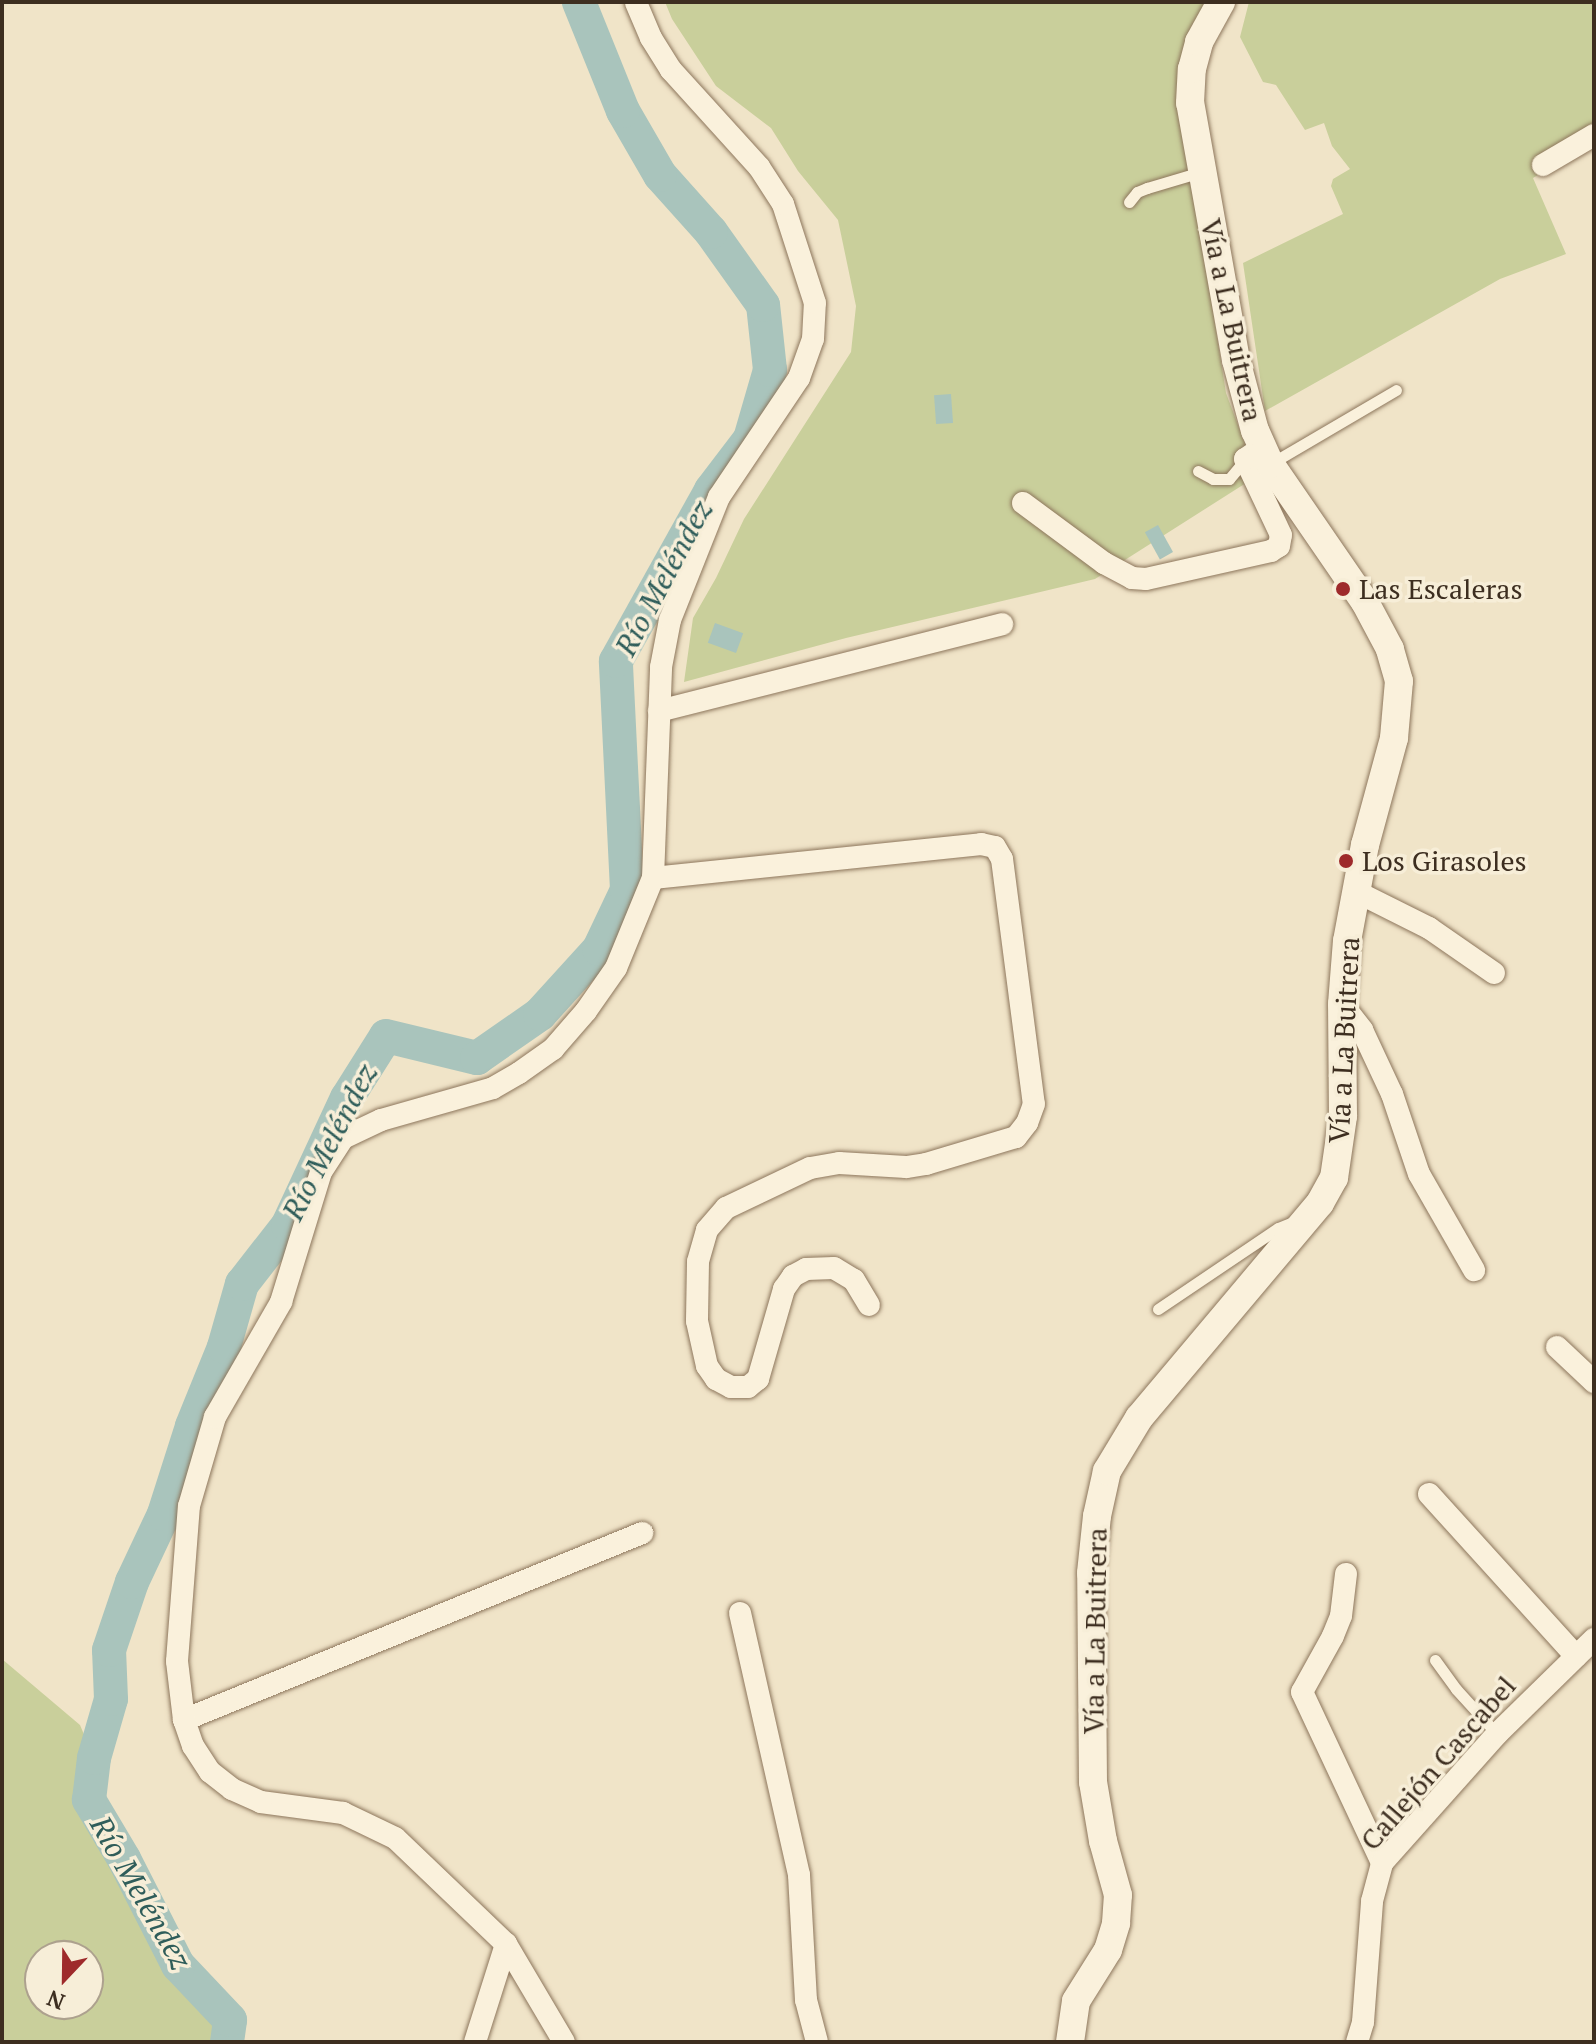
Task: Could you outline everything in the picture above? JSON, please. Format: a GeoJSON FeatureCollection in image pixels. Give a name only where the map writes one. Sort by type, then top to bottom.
{"type":"FeatureCollection","features":[{"type":"Feature","properties":{"kind":"street"},"geometry":{"type":"LineString","coordinates":[[564,2042],[506,1944],[395,1838],[343,1813],[261,1802],[232,1789],[210,1772],[193,1746],[184,1720],[177,1661],[189,1506],[215,1417],[281,1302],[321,1172],[343,1138],[381,1120],[493,1088],[553,1049],[586,1011],[616,968],[653,878],[661,667],[670,620],[719,497],[799,378],[813,339],[815,303],[783,204],[759,167],[671,70],[651,38],[636,2]]}},
{"type":"Feature","properties":{"kind":"street","name":"Vía a La Buitrera"},"geometry":{"type":"LineString","coordinates":[[1070,2042],[1076,2001],[1108,1950],[1116,1923],[1118,1895],[1103,1841],[1093,1782],[1091,1573],[1097,1516],[1107,1471],[1139,1418],[1309,1215],[1334,1178],[1341,1145],[1342,1004],[1355,891],[1394,738],[1399,681],[1390,649],[1365,602],[1259,457],[1236,360],[1190,103],[1192,69],[1199,42],[1221,2]]}},
{"type":"Feature","properties":{"kind":"street"},"geometry":{"type":"LineString","coordinates":[[1543,165],[1594,135]]}},
{"type":"Feature","properties":{"kind":"street"},"geometry":{"type":"LineString","coordinates":[[1023,503],[1124,576],[1146,579],[1279,546],[1281,535],[1259,457]]}},
{"type":"Feature","properties":{"kind":"street"},"geometry":{"type":"LineString","coordinates":[[659,711],[1002,624]]}},
{"type":"Feature","properties":{"kind":"street"},"geometry":{"type":"LineString","coordinates":[[653,878],[981,844],[995,847],[1002,859],[1034,1104],[1027,1123],[1016,1137],[926,1164],[906,1167],[839,1163],[810,1168],[726,1208],[707,1230],[698,1262],[697,1321],[707,1366],[716,1379],[731,1387],[748,1387],[758,1379],[784,1289],[793,1276],[806,1269],[834,1268],[854,1280],[869,1305]]}},
{"type":"Feature","properties":{"kind":"street"},"geometry":{"type":"LineString","coordinates":[[1355,891],[1429,928],[1494,973]]}},
{"type":"Feature","properties":{"kind":"street"},"geometry":{"type":"LineString","coordinates":[[1342,1004],[1362,1030],[1392,1094],[1419,1174],[1474,1270]]}},
{"type":"Feature","properties":{"kind":"street"},"geometry":{"type":"LineString","coordinates":[[1557,1347],[1594,1382]]}},
{"type":"Feature","properties":{"kind":"street"},"geometry":{"type":"LineString","coordinates":[[1429,1494],[1576,1656]]}},
{"type":"Feature","properties":{"kind":"street"},"geometry":{"type":"LineString","coordinates":[[184,1720],[642,1533]]}},
{"type":"Feature","properties":{"kind":"street"},"geometry":{"type":"LineString","coordinates":[[1346,1574],[1341,1616],[1302,1692],[1382,1863]]}},
{"type":"Feature","properties":{"kind":"street"},"geometry":{"type":"LineString","coordinates":[[740,1613],[799,1875],[806,2000],[817,2042]]}},
{"type":"Feature","properties":{"kind":"street","name":"Callejón Cascabel"},"geometry":{"type":"LineString","coordinates":[[1357,2042],[1363,2022],[1372,1901],[1382,1863],[1497,1734],[1594,1639]]}},
{"type":"Feature","properties":{"kind":"street"},"geometry":{"type":"LineString","coordinates":[[475,2042],[506,1944]]}},
{"type":"Feature","properties":{"kind":"lane"},"geometry":{"type":"LineString","coordinates":[[1129,202],[1137,192],[1202,172]]}},
{"type":"Feature","properties":{"kind":"lane"},"geometry":{"type":"LineString","coordinates":[[1198,471],[1213,479],[1229,479],[1259,457],[1396,390]]}},
{"type":"Feature","properties":{"kind":"lane"},"geometry":{"type":"LineString","coordinates":[[1158,1309],[1278,1228],[1309,1215]]}},
{"type":"Feature","properties":{"kind":"lane"},"geometry":{"type":"LineString","coordinates":[[1435,1660],[1456,1689],[1497,1734]]}},
{"type":"Feature","properties":{"kind":"green space"},"geometry":{"type":"Polygon","coordinates":[[[665,2],[1211,2],[1186,36],[1181,80],[1190,165],[1226,393],[1257,476],[1095,579],[846,638],[684,682],[693,618],[744,519],[851,352],[856,306],[838,220],[798,171],[771,128],[716,86],[672,19],[665,2]]]}},
{"type":"Feature","properties":{"kind":"green space"},"geometry":{"type":"Polygon","coordinates":[[[1249,2],[1594,2],[1594,141],[1533,178],[1566,254],[1500,279],[1265,411],[1243,263],[1343,214],[1331,186],[1333,179],[1350,169],[1332,146],[1324,123],[1305,130],[1276,85],[1263,82],[1240,37],[1249,2]]]}},
{"type":"Feature","properties":{"kind":"green space"},"geometry":{"type":"Polygon","coordinates":[[[2,1659],[80,1725],[94,1758],[89,1801],[124,1859],[178,1965],[230,2020],[227,2042],[2,2042],[2,1659]]]}},
{"type":"Feature","properties":{"kind":"water"},"geometry":{"type":"Polygon","coordinates":[[[951,394],[953,423],[936,424],[934,395],[951,394]]]}},
{"type":"Feature","properties":{"kind":"water"},"geometry":{"type":"Polygon","coordinates":[[[1158,525],[1173,552],[1160,559],[1145,532],[1158,525]]]}},
{"type":"Feature","properties":{"kind":"water"},"geometry":{"type":"Polygon","coordinates":[[[715,623],[743,633],[736,653],[708,643],[715,623]]]}},
{"type":"Feature","properties":{"kind":"waterway","name":"Río Meléndez"},"geometry":{"type":"LineString","coordinates":[[227,2042],[230,2020],[178,1965],[124,1859],[89,1800],[94,1758],[111,1699],[109,1650],[132,1582],[164,1514],[192,1426],[224,1347],[242,1284],[288,1225],[347,1098],[386,1036],[477,1058],[540,1014],[599,949],[627,890],[616,661],[711,490],[750,439],[770,370],[763,305],[711,232],[660,175],[623,111],[579,2]]}},
{"type":"Feature","properties":{"kind":"place","name":"Las Escaleras"},"geometry":{"type":"Point","coordinates":[1343,589]}},
{"type":"Feature","properties":{"kind":"place","name":"Los Girasoles"},"geometry":{"type":"Point","coordinates":[1346,861]}}]}
